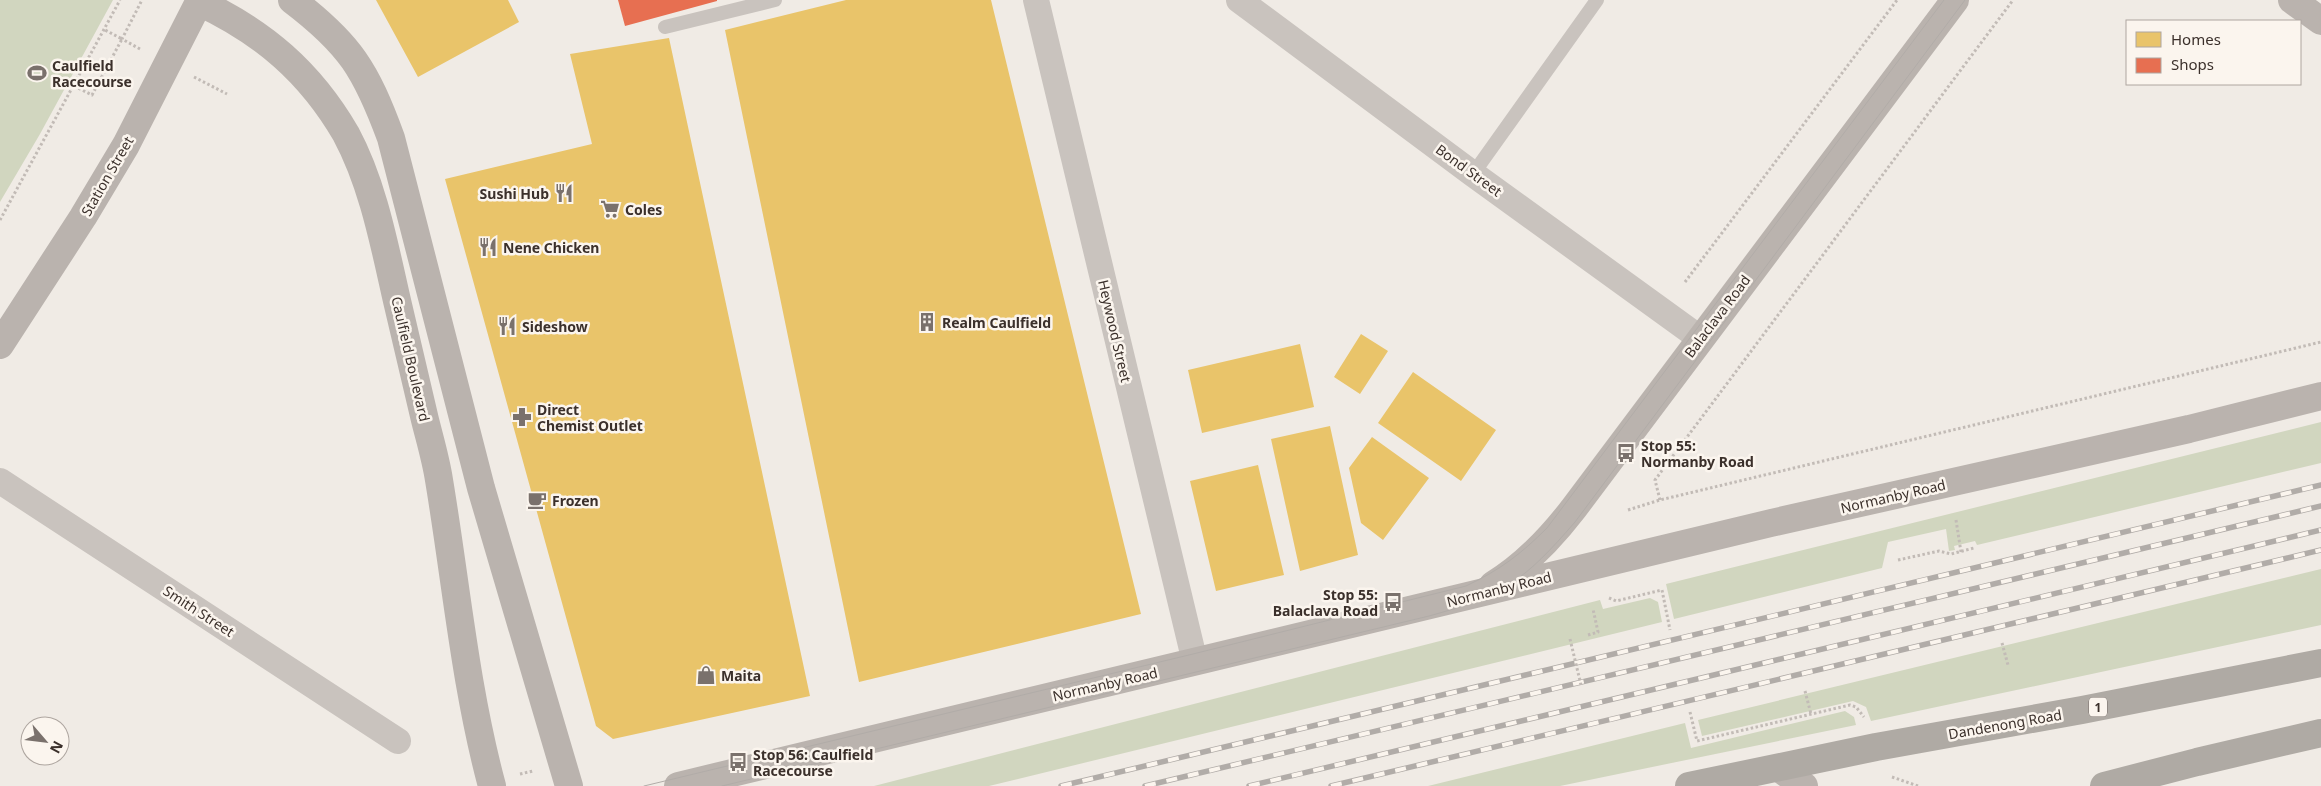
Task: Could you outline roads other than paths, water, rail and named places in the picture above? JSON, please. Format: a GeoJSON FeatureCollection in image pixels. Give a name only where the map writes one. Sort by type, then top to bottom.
{"type":"FeatureCollection","features":[{"type":"Feature","properties":{"kind":"highway","name":"Dandenong Road"},"geometry":{"type":"LineString","coordinates":[[1689,786],[1776,774],[1876,747],[2082,710],[2321,662]]}},
{"type":"Feature","properties":{"kind":"highway"},"geometry":{"type":"LineString","coordinates":[[2104,786],[2321,733]]}},
{"type":"Feature","properties":{"kind":"street"},"geometry":{"type":"LineString","coordinates":[[292,0],[333,34],[351,54],[374,94],[391,138],[481,488],[569,786]]}},
{"type":"Feature","properties":{"kind":"street","name":"Heywood Street"},"geometry":{"type":"LineString","coordinates":[[1036,0],[1195,662]]}},
{"type":"Feature","properties":{"kind":"street","name":"Bond Street"},"geometry":{"type":"LineString","coordinates":[[1239,0],[1473,174],[1701,339]]}},
{"type":"Feature","properties":{"kind":"street","name":"Balaclava Road"},"geometry":{"type":"LineString","coordinates":[[1452,601],[1491,587],[1508,576],[1540,548],[1574,508],[1955,0]]}},
{"type":"Feature","properties":{"kind":"street"},"geometry":{"type":"LineString","coordinates":[[2292,0],[2321,21]]}},
{"type":"Feature","properties":{"kind":"street","name":"Station Street"},"geometry":{"type":"LineString","coordinates":[[0,344],[83,218],[126,146],[199,1]]}},
{"type":"Feature","properties":{"kind":"street","name":"Caulfield Boulevard"},"geometry":{"type":"LineString","coordinates":[[199,1],[258,36],[294,64],[325,102],[346,135],[360,164],[391,274],[439,478],[465,658],[503,781]]}},
{"type":"Feature","properties":{"kind":"street","name":"Normanby Road"},"geometry":{"type":"LineString","coordinates":[[678,786],[1771,523],[2189,429],[2321,396]]}},
{"type":"Feature","properties":{"kind":"street","name":"Smith Street"},"geometry":{"type":"LineString","coordinates":[[0,481],[398,742]]}},
{"type":"Feature","properties":{"kind":"street"},"geometry":{"type":"LineString","coordinates":[[1776,774],[1804,786]]}},
{"type":"Feature","properties":{"kind":"lane"},"geometry":{"type":"LineString","coordinates":[[665,27],[775,0]]}},
{"type":"Feature","properties":{"kind":"lane"},"geometry":{"type":"LineString","coordinates":[[1473,174],[1597,0]]}},
{"type":"Feature","properties":{"kind":"tram line"},"geometry":{"type":"LineString","coordinates":[[644,786],[1193,654],[1466,586],[1489,574],[1519,554],[1547,528],[1944,0]]}},
{"type":"Feature","properties":{"kind":"tram line"},"geometry":{"type":"LineString","coordinates":[[722,786],[1429,616],[1476,601],[1495,593],[1511,583],[1542,558],[1575,522],[1965,0]]}},
{"type":"Feature","properties":{"kind":"railway"},"geometry":{"type":"LineString","coordinates":[[1061,786],[2321,485]]}},
{"type":"Feature","properties":{"kind":"railway"},"geometry":{"type":"LineString","coordinates":[[1145,786],[2321,506]]}},
{"type":"Feature","properties":{"kind":"railway"},"geometry":{"type":"LineString","coordinates":[[1249,786],[2321,530]]}},
{"type":"Feature","properties":{"kind":"railway"},"geometry":{"type":"LineString","coordinates":[[1331,786],[2321,550]]}},
{"type":"Feature","properties":{"kind":"place","name":"Caulfield Racecourse"},"geometry":{"type":"Point","coordinates":[37,73]}},
{"type":"Feature","properties":{"kind":"place","name":"Sushi Hub"},"geometry":{"type":"Point","coordinates":[564,193]}},
{"type":"Feature","properties":{"kind":"place","name":"Coles"},"geometry":{"type":"Point","coordinates":[610,209]}},
{"type":"Feature","properties":{"kind":"place","name":"Nene Chicken"},"geometry":{"type":"Point","coordinates":[488,247]}},
{"type":"Feature","properties":{"kind":"place","name":"Realm Caulfield"},"geometry":{"type":"Point","coordinates":[927,322]}},
{"type":"Feature","properties":{"kind":"place","name":"Sideshow"},"geometry":{"type":"Point","coordinates":[507,326]}},
{"type":"Feature","properties":{"kind":"place","name":"Direct Chemist Outlet"},"geometry":{"type":"Point","coordinates":[522,417]}},
{"type":"Feature","properties":{"kind":"place","name":"Stop 55: Normanby Road"},"geometry":{"type":"Point","coordinates":[1626,453]}},
{"type":"Feature","properties":{"kind":"place","name":"Frozen"},"geometry":{"type":"Point","coordinates":[537,500]}},
{"type":"Feature","properties":{"kind":"place","name":"Stop 55: Balaclava Road"},"geometry":{"type":"Point","coordinates":[1393,602]}},
{"type":"Feature","properties":{"kind":"place","name":"Maita"},"geometry":{"type":"Point","coordinates":[706,675]}},
{"type":"Feature","properties":{"kind":"place","name":"Stop 56: Caulfield Racecourse"},"geometry":{"type":"Point","coordinates":[738,762]}}]}
